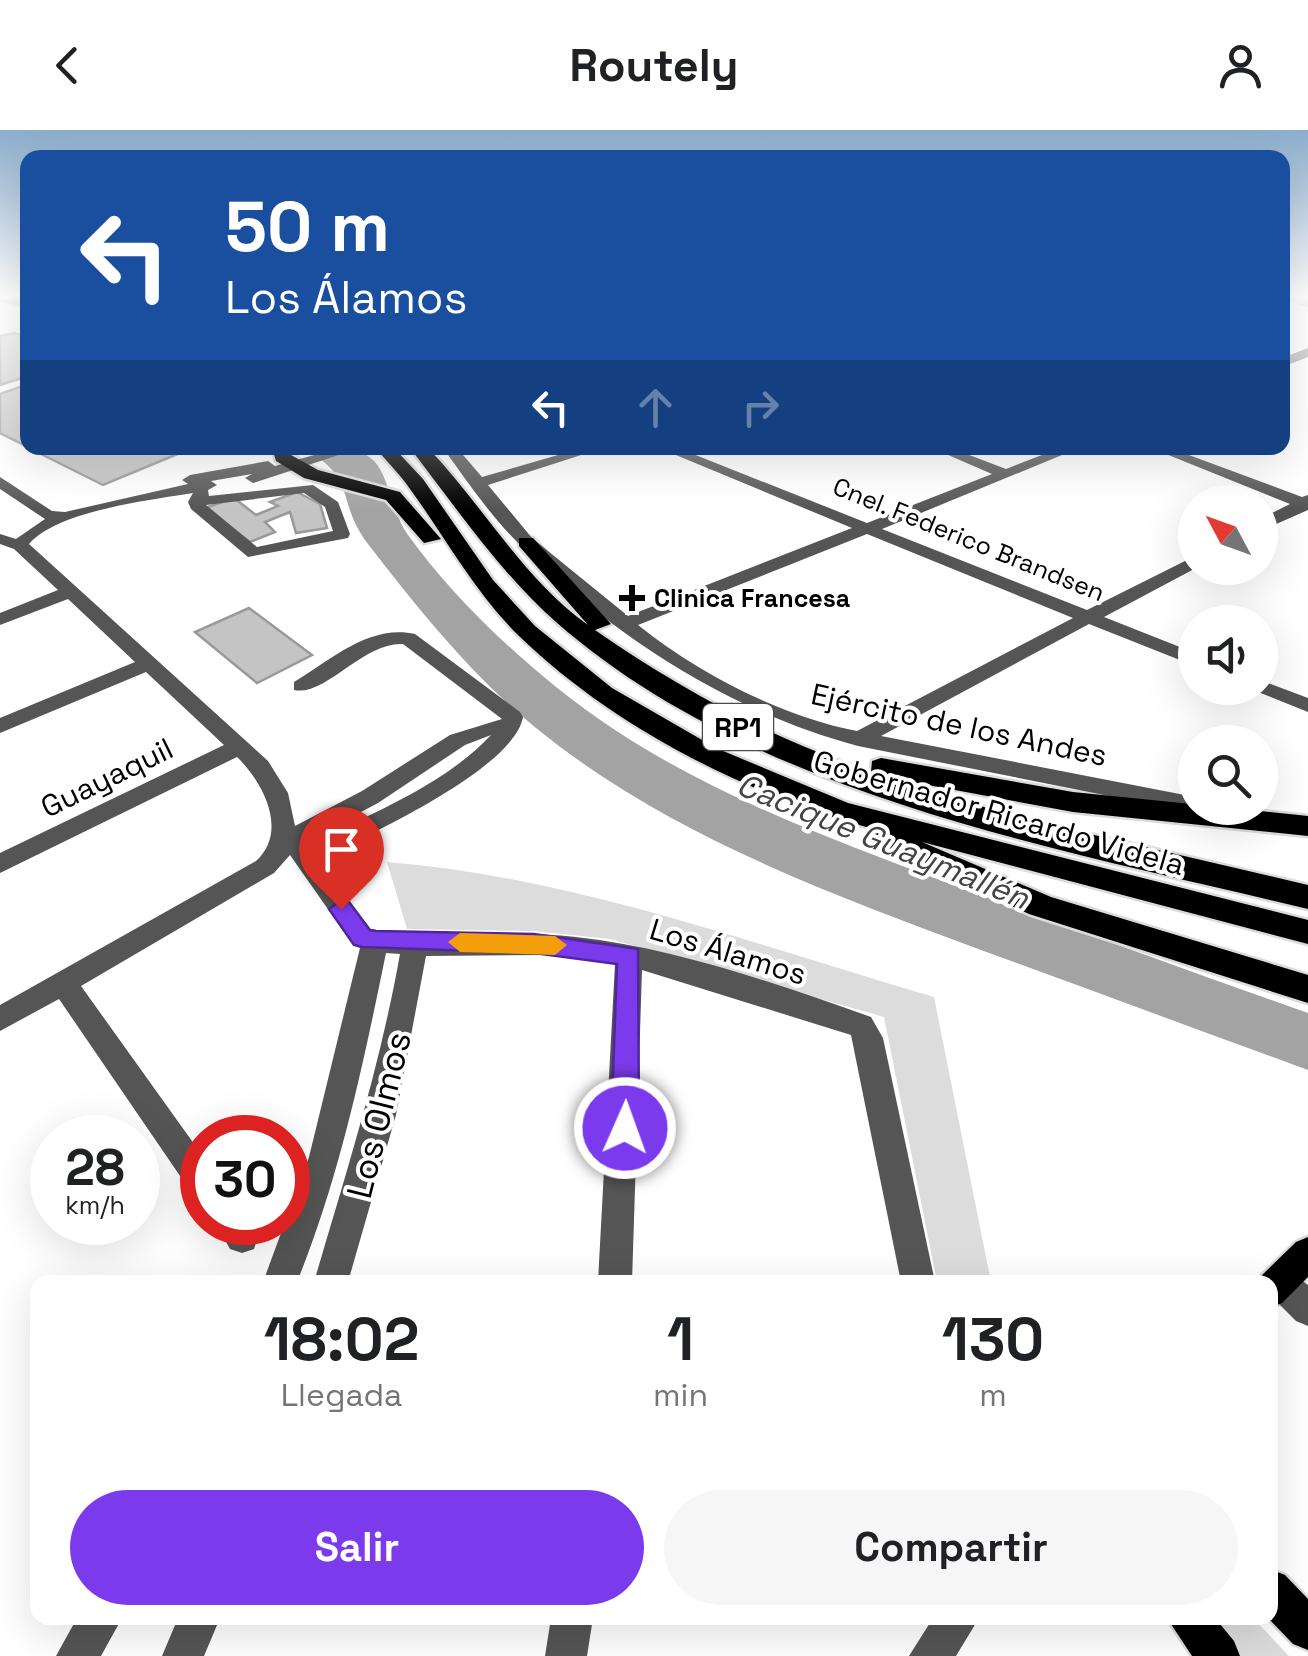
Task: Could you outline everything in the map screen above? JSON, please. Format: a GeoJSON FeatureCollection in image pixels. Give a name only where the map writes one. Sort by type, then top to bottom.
{"type":"FeatureCollection","features":[{"type":"Feature","properties":{"kind":"highway"},"geometry":{"type":"LineString","coordinates":[[281,455],[293,466],[388,493],[407,508],[466,587],[493,614],[553,655]]}},
{"type":"Feature","properties":{"kind":"highway","name":"Gobernador Ricardo Videla"},"geometry":{"type":"LineString","coordinates":[[391,455],[416,482],[485,585],[553,655],[660,730],[841,811],[1308,932]]}},
{"type":"Feature","properties":{"kind":"highway","name":"Gobernador Ricardo Videla"},"geometry":{"type":"LineString","coordinates":[[425,455],[545,601],[590,638],[680,696],[834,769],[930,801],[1308,897]]}},
{"type":"Feature","properties":{"kind":"highway"},"geometry":{"type":"LineString","coordinates":[[526,542],[573,598],[680,696]]}},
{"type":"Feature","properties":{"kind":"highway"},"geometry":{"type":"LineString","coordinates":[[772,742],[937,779],[1073,802],[1308,826]]}},
{"type":"Feature","properties":{"kind":"highway"},"geometry":{"type":"LineString","coordinates":[[841,811],[970,876],[1124,934],[1308,990]]}},
{"type":"Feature","properties":{"kind":"main road"},"geometry":{"type":"LineString","coordinates":[[1278,1283],[1308,1254]]}},
{"type":"Feature","properties":{"kind":"main road"},"geometry":{"type":"LineString","coordinates":[[1278,1598],[1308,1630]]}},
{"type":"Feature","properties":{"kind":"main road"},"geometry":{"type":"LineString","coordinates":[[1194,1625],[1219,1656]]}},
{"type":"Feature","properties":{"kind":"street"},"geometry":{"type":"LineString","coordinates":[[13,537],[48,515],[124,492],[244,476],[330,455]]}},
{"type":"Feature","properties":{"kind":"street","name":"Ejército de los Andes"},"geometry":{"type":"LineString","coordinates":[[455,455],[526,542],[671,660],[734,694],[803,724],[858,740],[1178,801]]}},
{"type":"Feature","properties":{"kind":"street"},"geometry":{"type":"LineString","coordinates":[[476,484],[573,455]]}},
{"type":"Feature","properties":{"kind":"street","name":"Cnel. Federico Brandsen"},"geometry":{"type":"LineString","coordinates":[[684,455],[1178,653]]}},
{"type":"Feature","properties":{"kind":"street"},"geometry":{"type":"LineString","coordinates":[[957,455],[1006,474]]}},
{"type":"Feature","properties":{"kind":"street"},"geometry":{"type":"LineString","coordinates":[[624,624],[1054,455]]}},
{"type":"Feature","properties":{"kind":"street"},"geometry":{"type":"LineString","coordinates":[[1177,455],[1306,503]]}},
{"type":"Feature","properties":{"kind":"street"},"geometry":{"type":"LineString","coordinates":[[13,537],[73,516],[196,494],[244,476],[307,488],[332,506],[342,534],[254,552],[196,494]]}},
{"type":"Feature","properties":{"kind":"street"},"geometry":{"type":"LineString","coordinates":[[0,482],[48,515],[73,516]]}},
{"type":"Feature","properties":{"kind":"street"},"geometry":{"type":"LineString","coordinates":[[1278,517],[1306,503]]}},
{"type":"Feature","properties":{"kind":"street"},"geometry":{"type":"LineString","coordinates":[[13,537],[270,778],[292,841],[362,938],[376,941]]}},
{"type":"Feature","properties":{"kind":"street"},"geometry":{"type":"LineString","coordinates":[[858,740],[1178,570]]}},
{"type":"Feature","properties":{"kind":"street"},"geometry":{"type":"LineString","coordinates":[[0,619],[70,592]]}},
{"type":"Feature","properties":{"kind":"street"},"geometry":{"type":"LineString","coordinates":[[0,1019],[264,866],[292,841],[370,826],[500,744],[512,724],[513,717],[491,698],[408,638],[393,636],[362,648],[302,686]]}},
{"type":"Feature","properties":{"kind":"street"},"geometry":{"type":"LineString","coordinates":[[0,726],[148,663]]}},
{"type":"Feature","properties":{"kind":"street"},"geometry":{"type":"LineString","coordinates":[[1278,693],[1308,705]]}},
{"type":"Feature","properties":{"kind":"street","name":"Guayaquil"},"geometry":{"type":"LineString","coordinates":[[0,864],[240,747]]}},
{"type":"Feature","properties":{"kind":"street"},"geometry":{"type":"LineString","coordinates":[[1278,820],[1308,826]]}},
{"type":"Feature","properties":{"kind":"street","name":"Los Álamos"},"geometry":{"type":"LineString","coordinates":[[376,941],[534,943],[629,956],[861,1026],[869,1038],[917,1275]]}},
{"type":"Feature","properties":{"kind":"street","name":"Los Olmos"},"geometry":{"type":"LineString","coordinates":[[282,1275],[332,1132],[376,941]]}},
{"type":"Feature","properties":{"kind":"street","name":"Los Olmos"},"geometry":{"type":"LineString","coordinates":[[333,1275],[354,1216],[387,1088],[415,944]]}},
{"type":"Feature","properties":{"kind":"street"},"geometry":{"type":"LineString","coordinates":[[616,1275],[629,956]]}},
{"type":"Feature","properties":{"kind":"street"},"geometry":{"type":"LineString","coordinates":[[64,982],[180,1149]]}},
{"type":"Feature","properties":{"kind":"street"},"geometry":{"type":"LineString","coordinates":[[1278,1288],[1308,1308]]}},
{"type":"Feature","properties":{"kind":"street"},"geometry":{"type":"LineString","coordinates":[[77,1656],[97,1625]]}},
{"type":"Feature","properties":{"kind":"street"},"geometry":{"type":"LineString","coordinates":[[182,1656],[196,1625]]}},
{"type":"Feature","properties":{"kind":"street"},"geometry":{"type":"LineString","coordinates":[[566,1656],[571,1625]]}},
{"type":"Feature","properties":{"kind":"street"},"geometry":{"type":"LineString","coordinates":[[930,1656],[953,1625]]}},
{"type":"Feature","properties":{"kind":"shaded area"},"geometry":{"type":"Polygon","coordinates":[[[314,455],[366,455],[374,461],[408,535],[458,596],[556,687],[648,751],[746,802],[848,845],[1308,1013],[1308,1070],[864,906],[749,857],[639,799],[536,728],[468,664],[368,544],[339,481],[314,455]]]}},
{"type":"Feature","properties":{"kind":"shaded area"},"geometry":{"type":"Polygon","coordinates":[[[387,862],[457,870],[595,898],[934,997],[990,1275],[936,1275],[884,1017],[610,939],[533,931],[407,929],[387,862]]]}},
{"type":"Feature","properties":{"kind":"shaded area"},"geometry":{"type":"Polygon","coordinates":[[[1218,1625],[1260,1625],[1289,1656],[1242,1656],[1218,1625]]]}},
{"type":"Feature","properties":{"kind":"building"},"geometry":{"type":"Polygon","coordinates":[[[0,367],[20,367],[20,379],[0,385],[0,367]]]}},
{"type":"Feature","properties":{"kind":"building"},"geometry":{"type":"Polygon","coordinates":[[[20,387],[20,443],[0,433],[0,394],[20,387]]]}},
{"type":"Feature","properties":{"kind":"building"},"geometry":{"type":"Polygon","coordinates":[[[43,455],[175,455],[103,485],[43,455]]]}},
{"type":"Feature","properties":{"kind":"building"},"geometry":{"type":"Polygon","coordinates":[[[297,492],[320,504],[327,528],[296,533],[290,512],[265,522],[275,532],[250,542],[205,508],[234,498],[256,515],[278,506],[270,502],[297,492]]]}},
{"type":"Feature","properties":{"kind":"building"},"geometry":{"type":"Polygon","coordinates":[[[249,608],[312,655],[257,683],[195,632],[249,608]]]}},
{"type":"Feature","properties":{"kind":"slow traffic"},"geometry":{"type":"LineString","coordinates":[[460,942],[555,945]]}},
{"type":"Feature","properties":{"kind":"place","name":"Clinica Francesa"},"geometry":{"type":"Point","coordinates":[632,598]}},
{"type":"Feature","properties":{"kind":"route"},"geometry":{"type":"LineString","coordinates":[[341,909],[362,938],[376,941],[534,943],[629,956],[625,1128]]}},
{"type":"Feature","properties":{"kind":"water label","name":"Cacique Guaymallén"},"geometry":{"type":"Point","coordinates":[883,841]}}]}
